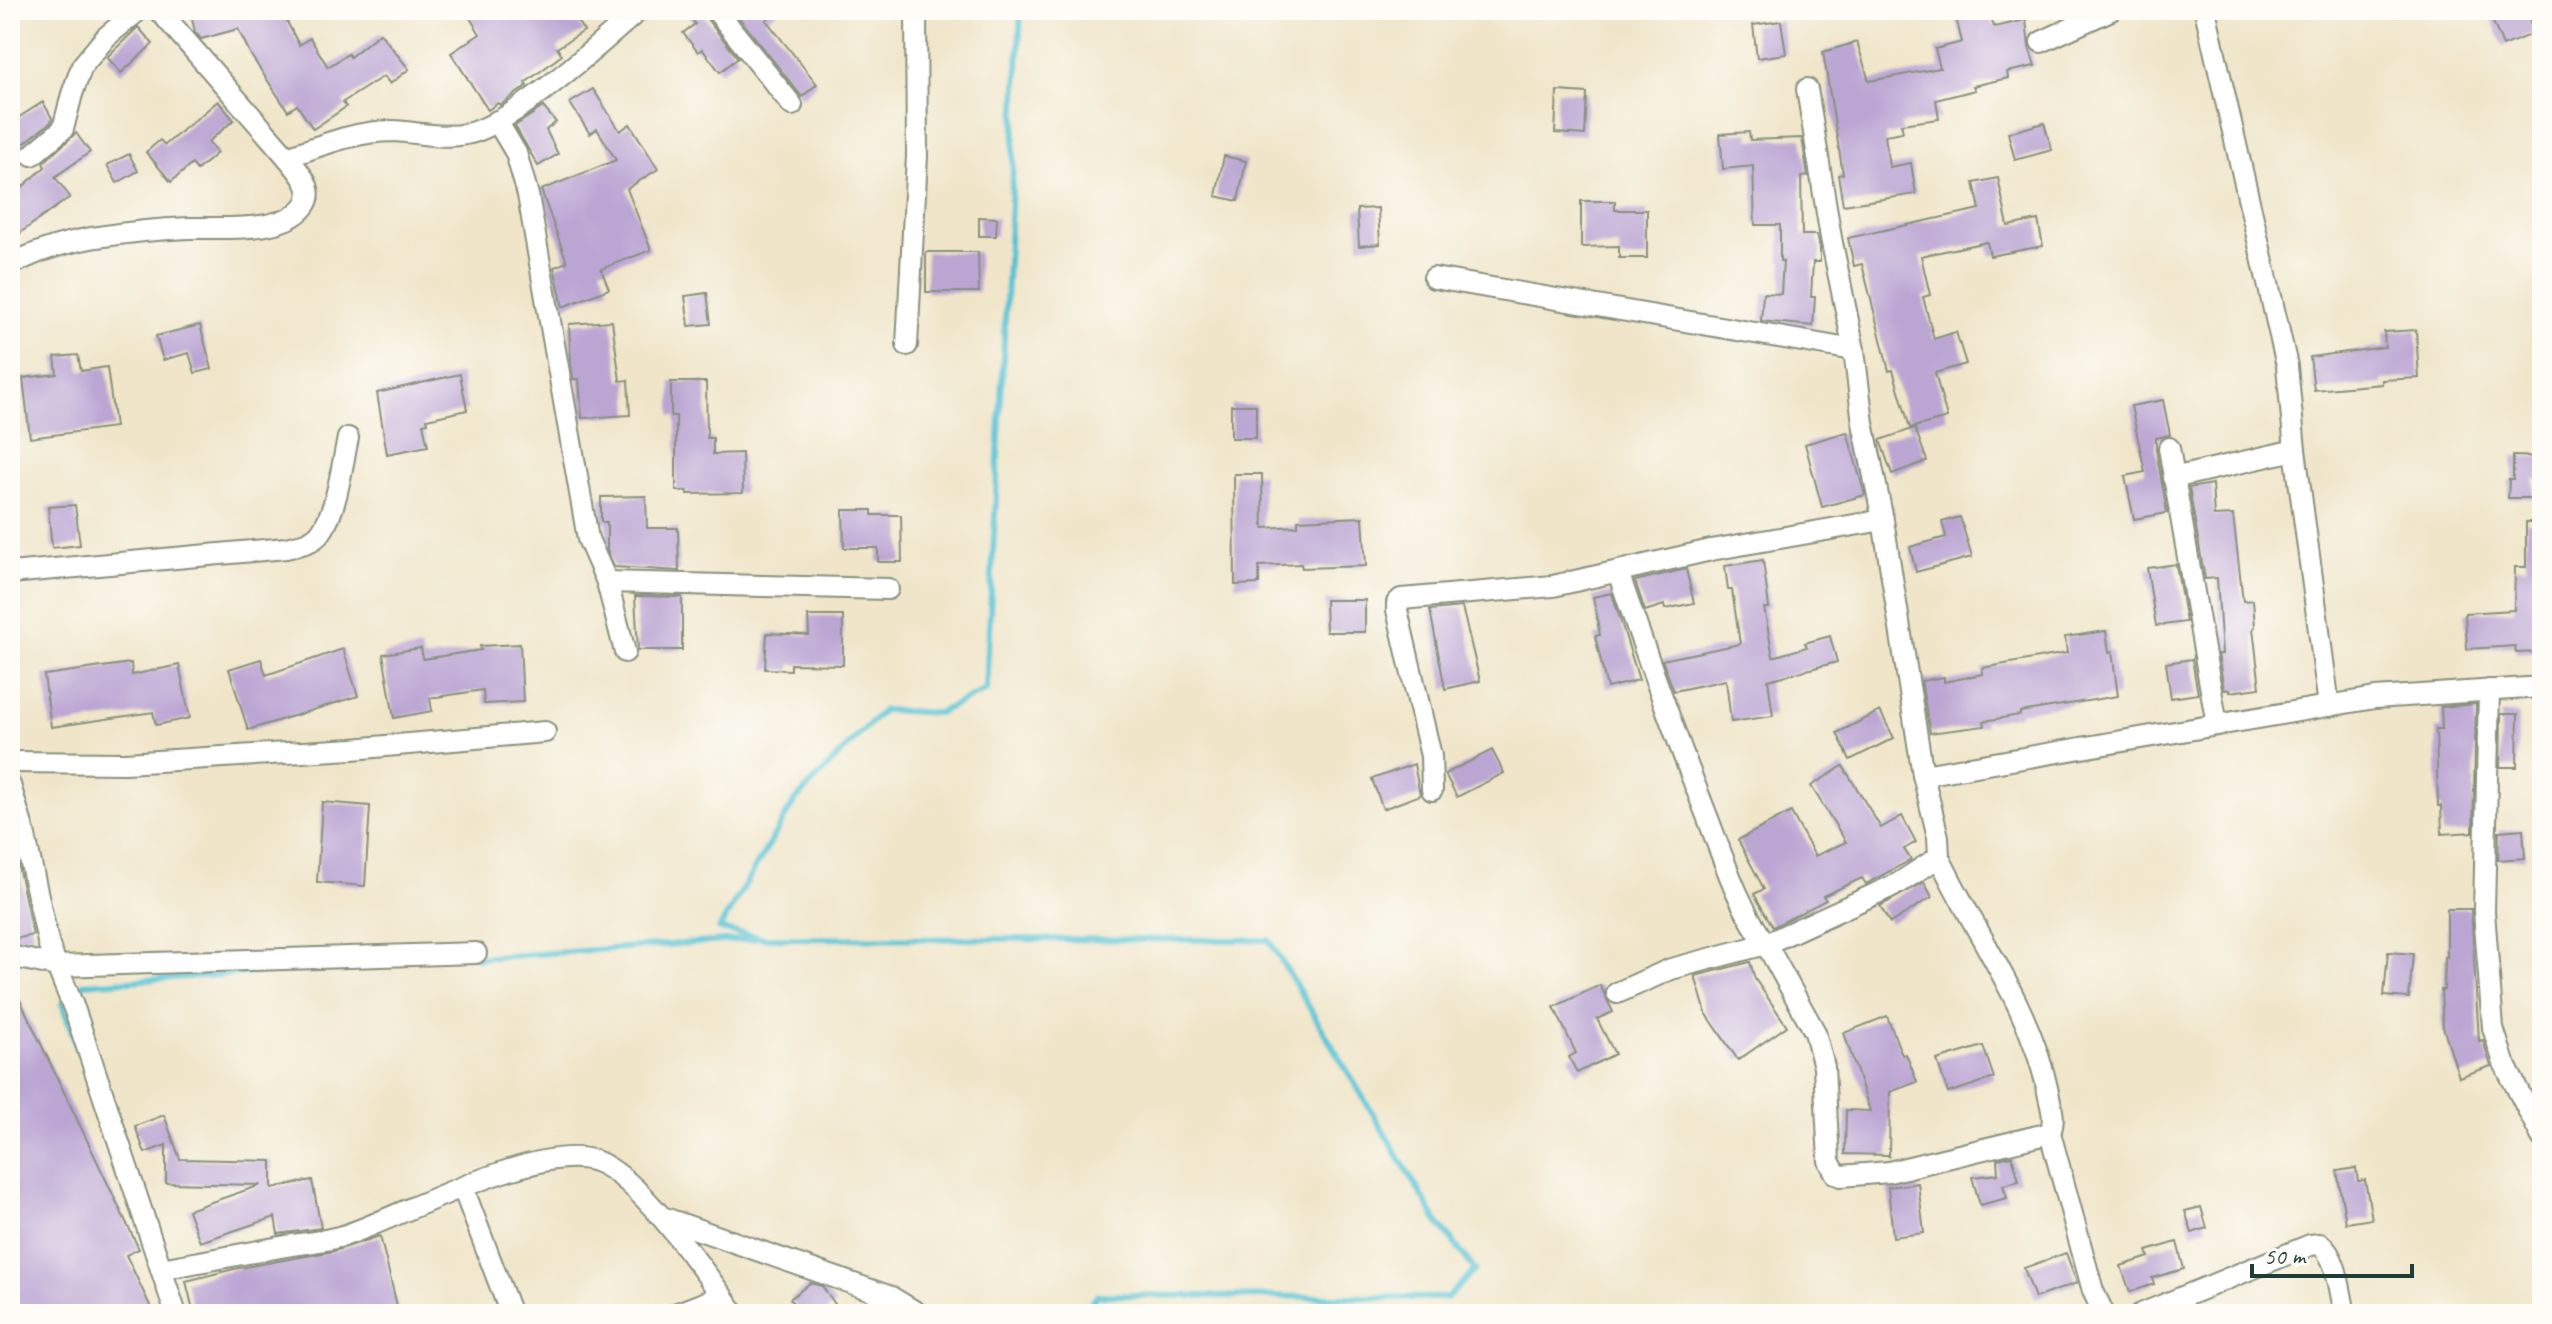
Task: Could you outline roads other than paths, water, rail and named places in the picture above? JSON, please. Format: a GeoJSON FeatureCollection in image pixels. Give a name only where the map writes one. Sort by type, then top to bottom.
{"type":"FeatureCollection","features":[{"type":"Feature","properties":{"kind":"street"},"geometry":{"type":"LineString","coordinates":[[32,155],[63,129],[82,66],[106,37],[139,10]]}},
{"type":"Feature","properties":{"kind":"street"},"geometry":{"type":"LineString","coordinates":[[10,266],[45,250],[89,239],[187,228],[267,225],[289,218],[306,204],[309,193],[306,182],[159,10]]}},
{"type":"Feature","properties":{"kind":"street"},"geometry":{"type":"LineString","coordinates":[[287,157],[360,133],[467,134],[497,121],[542,91],[639,10]]}},
{"type":"Feature","properties":{"kind":"street"},"geometry":{"type":"LineString","coordinates":[[716,10],[792,105]]}},
{"type":"Feature","properties":{"kind":"street"},"geometry":{"type":"LineString","coordinates":[[907,345],[917,156],[916,10]]}},
{"type":"Feature","properties":{"kind":"street"},"geometry":{"type":"LineString","coordinates":[[2041,42],[2111,10]]}},
{"type":"Feature","properties":{"kind":"street"},"geometry":{"type":"LineString","coordinates":[[2205,10],[2287,366],[2329,706]]}},
{"type":"Feature","properties":{"kind":"street"},"geometry":{"type":"LineString","coordinates":[[1807,89],[1831,238],[1854,350],[1863,423],[1883,520],[1923,775],[1938,837],[1939,857],[1958,897],[2021,1007],[2041,1061],[2055,1121],[2050,1133],[2093,1291],[2104,1314]]}},
{"type":"Feature","properties":{"kind":"street"},"geometry":{"type":"LineString","coordinates":[[497,121],[516,153],[528,195],[588,539],[607,582],[625,652]]}},
{"type":"Feature","properties":{"kind":"street"},"geometry":{"type":"LineString","coordinates":[[1434,278],[1854,350]]}},
{"type":"Feature","properties":{"kind":"street"},"geometry":{"type":"LineString","coordinates":[[10,573],[286,548],[307,543],[320,533],[330,513],[348,438]]}},
{"type":"Feature","properties":{"kind":"street"},"geometry":{"type":"LineString","coordinates":[[2169,448],[2217,725]]}},
{"type":"Feature","properties":{"kind":"street"},"geometry":{"type":"LineString","coordinates":[[2173,478],[2295,450]]}},
{"type":"Feature","properties":{"kind":"street"},"geometry":{"type":"LineString","coordinates":[[1432,790],[1431,756],[1397,603],[1401,599],[1553,586],[1711,550],[1883,520]]}},
{"type":"Feature","properties":{"kind":"street"},"geometry":{"type":"LineString","coordinates":[[1618,572],[1659,691],[1750,922],[1766,944],[1815,1032],[1824,1067],[1828,1153],[1836,1174],[1848,1176],[1889,1172],[2050,1133]]}},
{"type":"Feature","properties":{"kind":"street"},"geometry":{"type":"LineString","coordinates":[[607,582],[888,589]]}},
{"type":"Feature","properties":{"kind":"street"},"geometry":{"type":"LineString","coordinates":[[1923,775],[2375,698],[2542,687]]}},
{"type":"Feature","properties":{"kind":"street"},"geometry":{"type":"LineString","coordinates":[[2489,690],[2484,911],[2493,1028],[2504,1063],[2542,1137]]}},
{"type":"Feature","properties":{"kind":"street"},"geometry":{"type":"LineString","coordinates":[[10,762],[140,762],[352,749],[545,732]]}},
{"type":"Feature","properties":{"kind":"street"},"geometry":{"type":"LineString","coordinates":[[10,785],[24,832],[49,946],[75,1011],[176,1314]]}},
{"type":"Feature","properties":{"kind":"street"},"geometry":{"type":"LineString","coordinates":[[1617,993],[1671,969],[1766,944],[1899,883],[1939,857]]}},
{"type":"Feature","properties":{"kind":"street"},"geometry":{"type":"LineString","coordinates":[[10,956],[57,966],[476,953]]}},
{"type":"Feature","properties":{"kind":"street"},"geometry":{"type":"LineString","coordinates":[[161,1269],[344,1236],[534,1163],[573,1157],[598,1162],[627,1181],[684,1244],[735,1314]]}},
{"type":"Feature","properties":{"kind":"street"},"geometry":{"type":"LineString","coordinates":[[463,1188],[511,1314]]}},
{"type":"Feature","properties":{"kind":"street"},"geometry":{"type":"LineString","coordinates":[[658,1215],[891,1297],[919,1314]]}},
{"type":"Feature","properties":{"kind":"street"},"geometry":{"type":"LineString","coordinates":[[2141,1314],[2310,1245],[2320,1244],[2328,1250],[2345,1314]]}},
{"type":"Feature","properties":{"kind":"street"},"geometry":{"type":"LineString","coordinates":[[675,1314],[722,1296]]}},
{"type":"Feature","properties":{"kind":"waterway"},"geometry":{"type":"LineString","coordinates":[[1021,10],[986,690],[938,713],[883,710],[794,802],[719,929],[764,938],[1269,940],[1437,1221],[1475,1270],[1447,1298],[1098,1295],[1081,1314]]}},
{"type":"Feature","properties":{"kind":"waterway"},"geometry":{"type":"LineString","coordinates":[[477,958],[754,939]]}},
{"type":"Feature","properties":{"kind":"waterway"},"geometry":{"type":"LineString","coordinates":[[83,984],[339,967]]}},
{"type":"Feature","properties":{"kind":"waterway"},"geometry":{"type":"LineString","coordinates":[[62,1003],[79,1053]]}}]}
